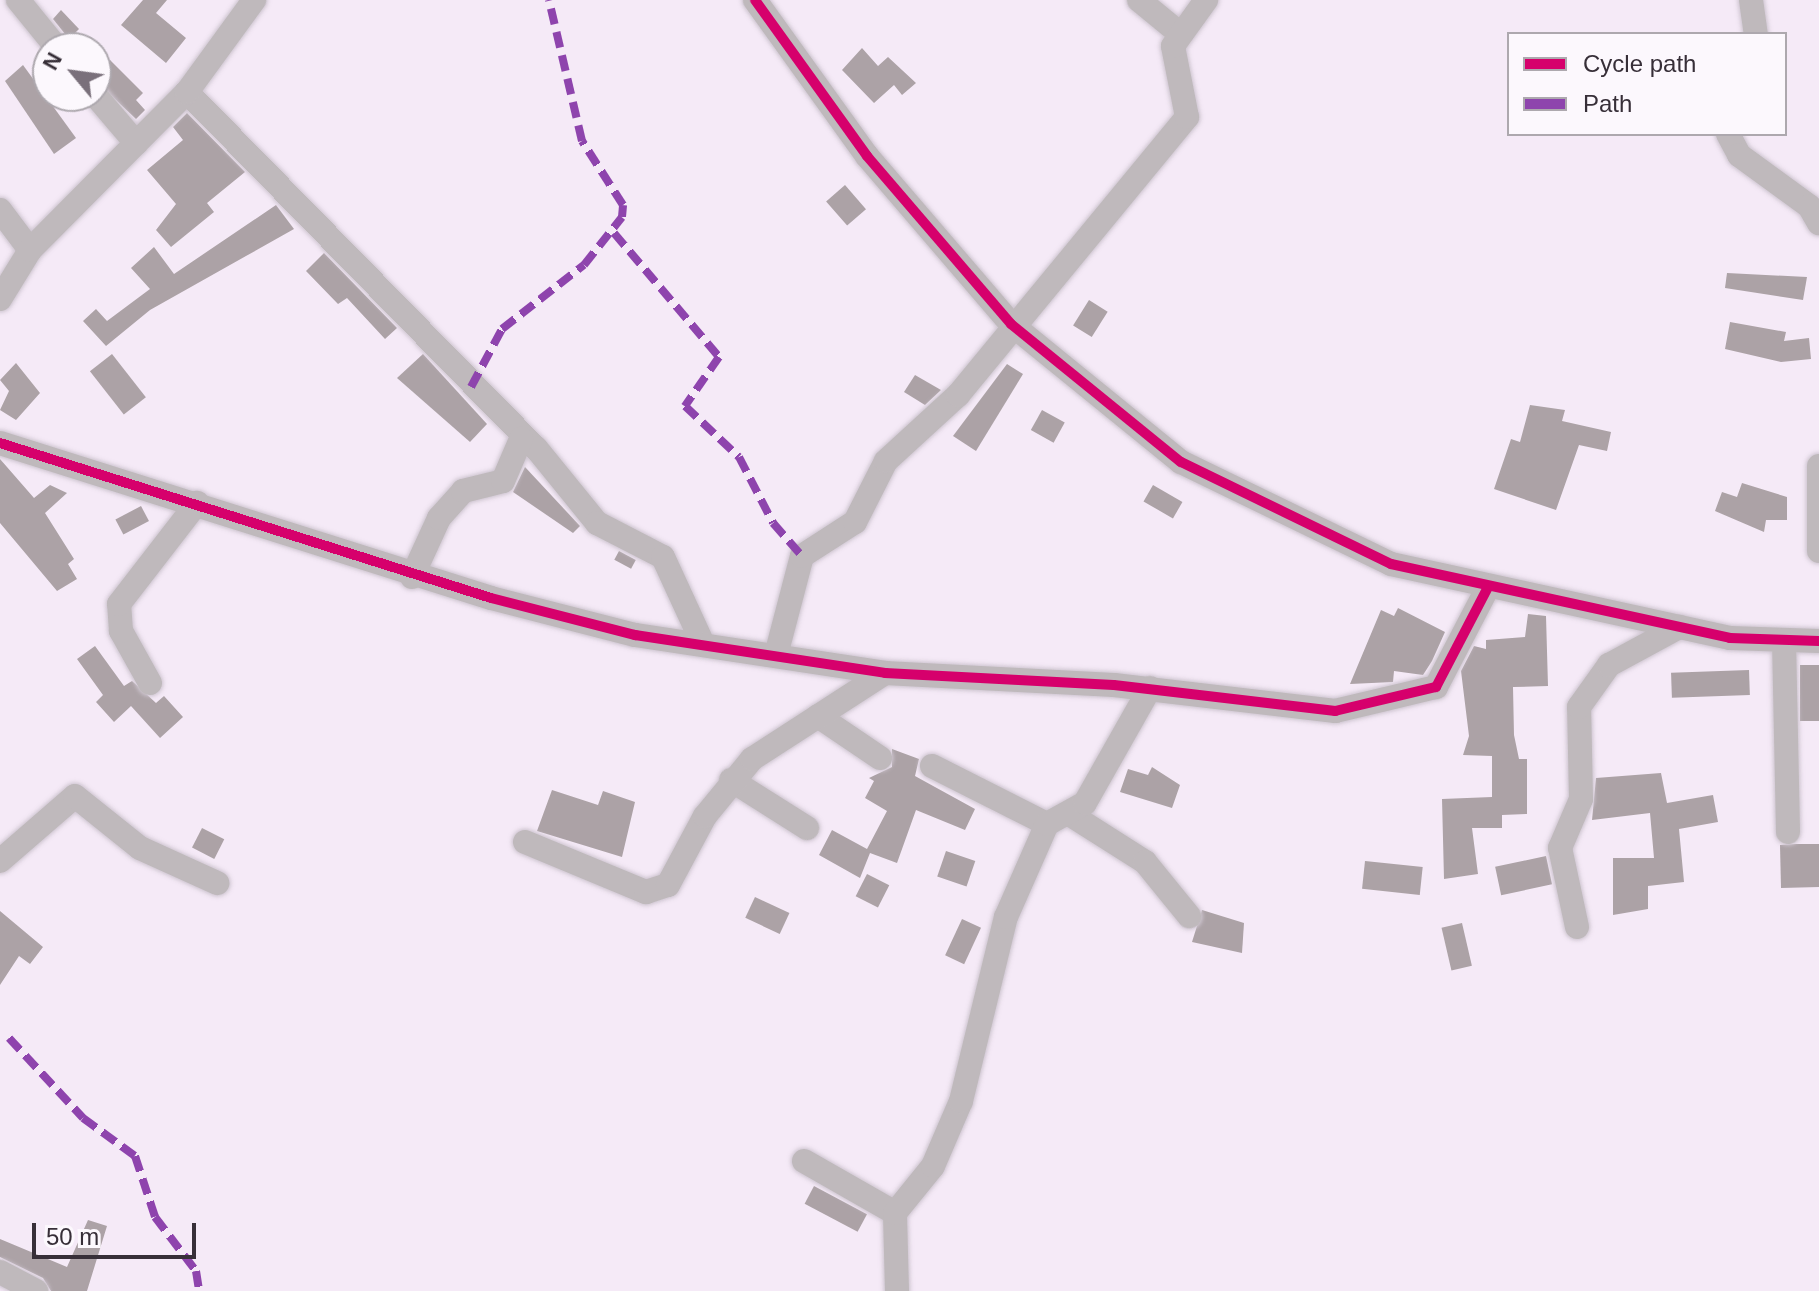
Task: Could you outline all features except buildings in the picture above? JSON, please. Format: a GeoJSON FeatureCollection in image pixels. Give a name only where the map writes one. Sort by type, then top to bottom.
{"type":"FeatureCollection","features":[{"type":"Feature","properties":{"kind":"street"},"geometry":{"type":"LineString","coordinates":[[18,0],[44,32]]}},
{"type":"Feature","properties":{"kind":"street"},"geometry":{"type":"LineString","coordinates":[[755,0],[923,226],[1011,324],[1181,462],[1391,564],[1679,627],[1784,640],[1817,637]]}},
{"type":"Feature","properties":{"kind":"street"},"geometry":{"type":"LineString","coordinates":[[1139,0],[1178,32]]}},
{"type":"Feature","properties":{"kind":"street"},"geometry":{"type":"LineString","coordinates":[[776,655],[802,556],[855,522],[886,461],[958,395],[1011,324],[1041,300],[1187,117],[1188,98],[1174,58],[1178,32],[1206,0]]}},
{"type":"Feature","properties":{"kind":"street"},"geometry":{"type":"LineString","coordinates":[[1751,0],[1756,32]]}},
{"type":"Feature","properties":{"kind":"street"},"geometry":{"type":"LineString","coordinates":[[0,299],[30,250],[187,92],[242,4]]}},
{"type":"Feature","properties":{"kind":"street"},"geometry":{"type":"LineString","coordinates":[[187,92],[521,439],[571,485],[597,523],[663,557],[703,644]]}},
{"type":"Feature","properties":{"kind":"street"},"geometry":{"type":"LineString","coordinates":[[110,112],[136,143]]}},
{"type":"Feature","properties":{"kind":"street"},"geometry":{"type":"LineString","coordinates":[[1729,136],[1739,155],[1809,206],[1819,223]]}},
{"type":"Feature","properties":{"kind":"street"},"geometry":{"type":"LineString","coordinates":[[0,210],[30,250]]}},
{"type":"Feature","properties":{"kind":"street"},"geometry":{"type":"LineString","coordinates":[[412,577],[439,518],[463,491],[503,481],[521,439]]}},
{"type":"Feature","properties":{"kind":"street"},"geometry":{"type":"LineString","coordinates":[[0,443],[197,503],[412,577],[635,635],[885,673],[1150,688],[1335,711],[1428,691],[1447,675],[1488,587]]}},
{"type":"Feature","properties":{"kind":"street"},"geometry":{"type":"LineString","coordinates":[[1819,466],[1819,551]]}},
{"type":"Feature","properties":{"kind":"street"},"geometry":{"type":"LineString","coordinates":[[150,683],[121,631],[119,604],[197,503]]}},
{"type":"Feature","properties":{"kind":"street"},"geometry":{"type":"LineString","coordinates":[[1577,927],[1560,848],[1581,799],[1579,707],[1609,665],[1679,627]]}},
{"type":"Feature","properties":{"kind":"street"},"geometry":{"type":"LineString","coordinates":[[1784,640],[1788,832]]}},
{"type":"Feature","properties":{"kind":"street"},"geometry":{"type":"LineString","coordinates":[[525,842],[646,892],[668,885],[682,869],[705,816],[731,780],[818,716],[885,673]]}},
{"type":"Feature","properties":{"kind":"street"},"geometry":{"type":"LineString","coordinates":[[897,1291],[895,1213],[933,1166],[961,1101],[998,943],[1047,824],[1071,815],[1085,803],[1150,688]]}},
{"type":"Feature","properties":{"kind":"street"},"geometry":{"type":"LineString","coordinates":[[818,716],[880,758]]}},
{"type":"Feature","properties":{"kind":"street"},"geometry":{"type":"LineString","coordinates":[[932,766],[1047,824]]}},
{"type":"Feature","properties":{"kind":"street"},"geometry":{"type":"LineString","coordinates":[[731,780],[807,828]]}},
{"type":"Feature","properties":{"kind":"street"},"geometry":{"type":"LineString","coordinates":[[0,861],[75,796],[140,848],[217,883]]}},
{"type":"Feature","properties":{"kind":"street"},"geometry":{"type":"LineString","coordinates":[[1071,815],[1145,862],[1189,916]]}},
{"type":"Feature","properties":{"kind":"street"},"geometry":{"type":"LineString","coordinates":[[804,1161],[895,1213]]}},
{"type":"Feature","properties":{"kind":"street"},"geometry":{"type":"LineString","coordinates":[[0,1272],[36,1291]]}},
{"type":"Feature","properties":{"kind":"marked path"},"geometry":{"type":"LineString","coordinates":[[471,387],[502,329],[584,265],[622,217],[623,205],[582,141],[549,0]]}},
{"type":"Feature","properties":{"kind":"marked path"},"geometry":{"type":"LineString","coordinates":[[614,233],[719,357],[685,406],[739,457],[773,523],[802,556]]}},
{"type":"Feature","properties":{"kind":"marked path"},"geometry":{"type":"LineString","coordinates":[[9,1038],[83,1118],[135,1156],[155,1217],[196,1271],[199,1291]]}},
{"type":"Feature","properties":{"kind":"cycle path"},"geometry":{"type":"LineString","coordinates":[[755,0],[867,156],[1011,324],[1181,462],[1391,564],[1730,638],[1819,641]]}},
{"type":"Feature","properties":{"kind":"cycle path"},"geometry":{"type":"LineString","coordinates":[[0,443],[491,598],[635,635],[885,673],[1114,685],[1335,711],[1436,687],[1488,587]]}}]}
